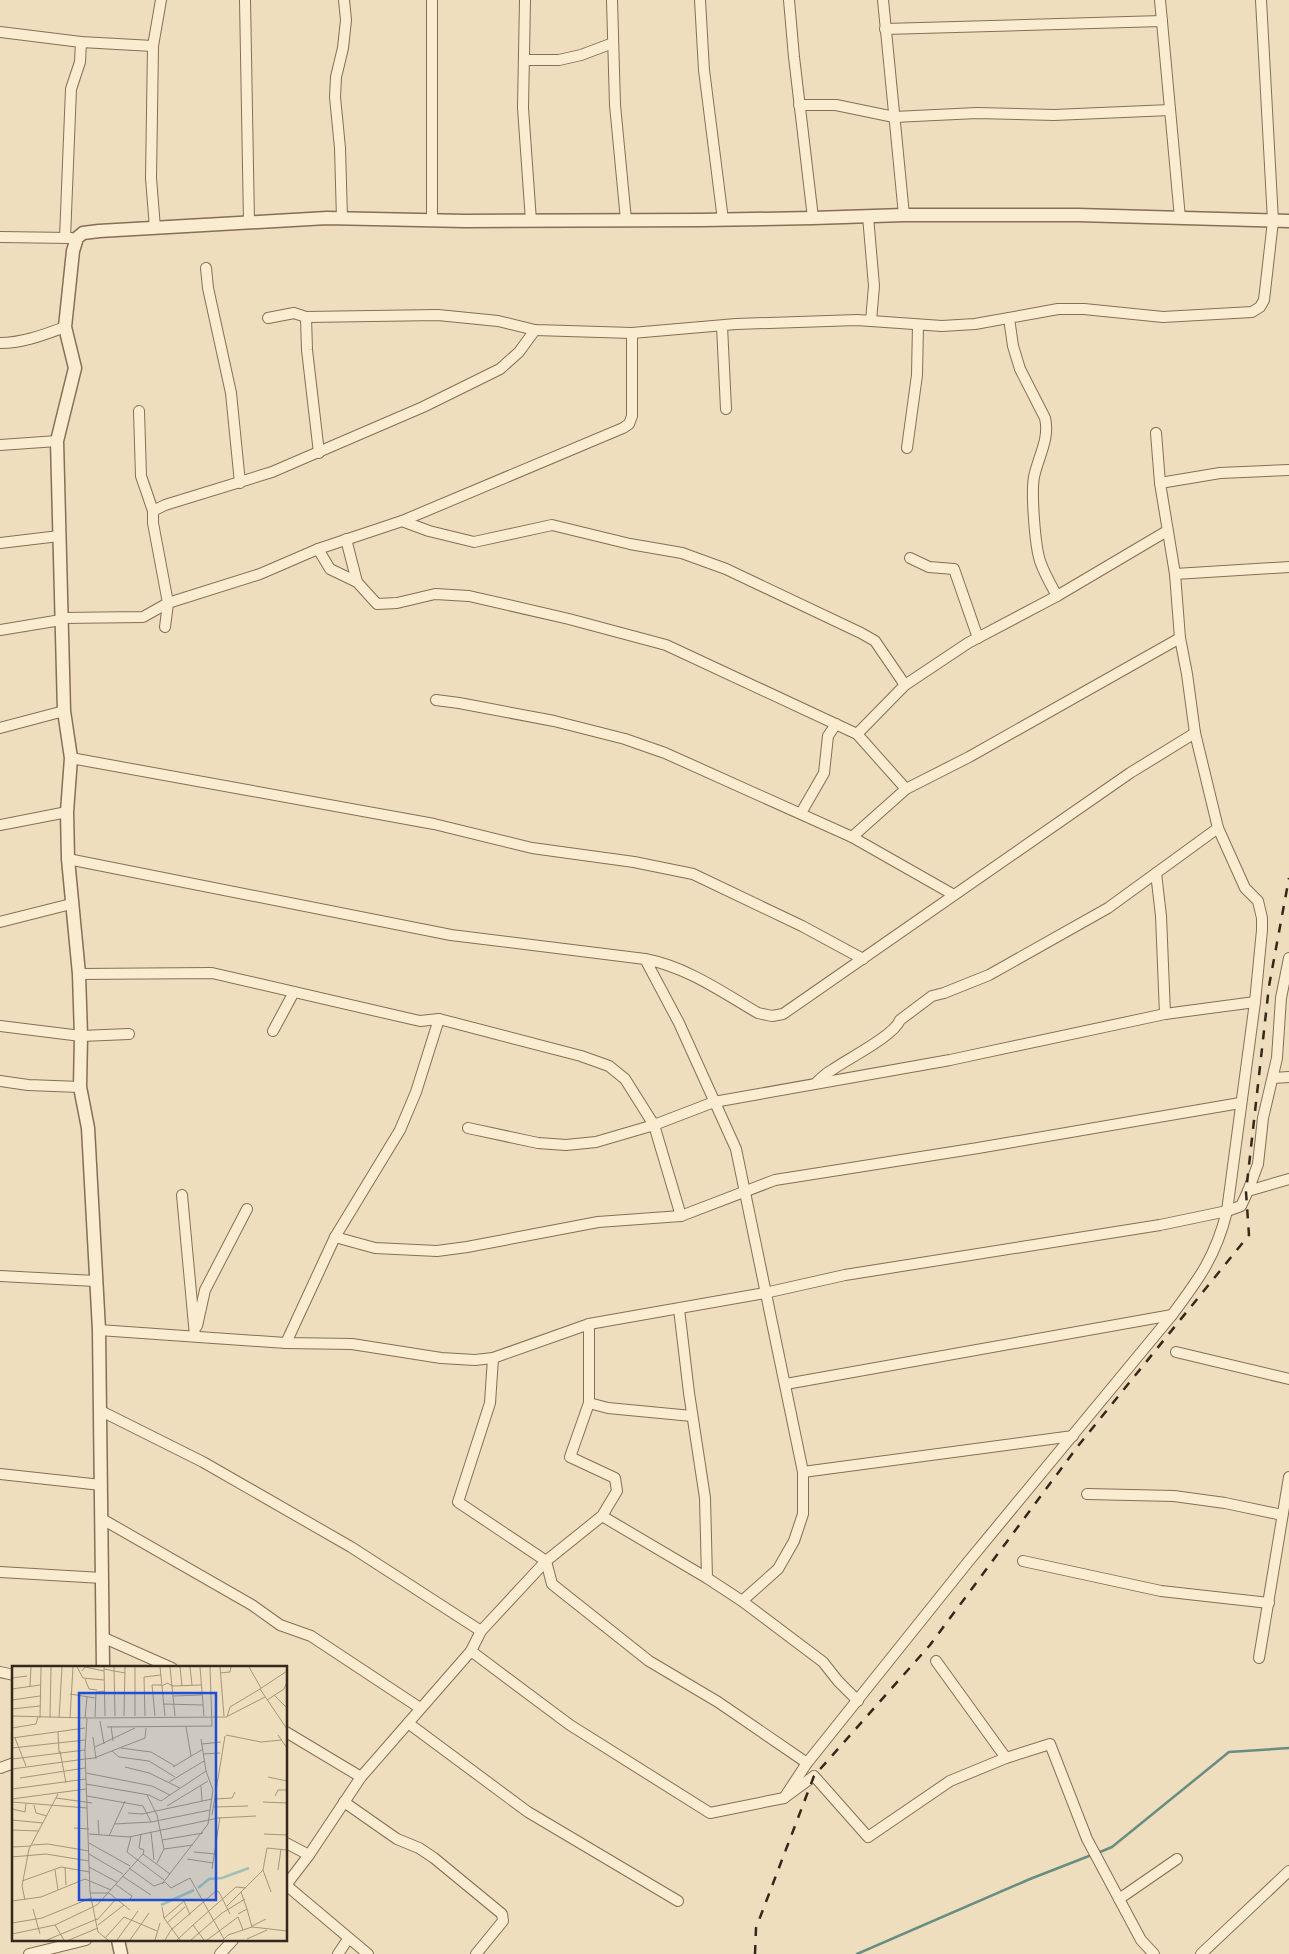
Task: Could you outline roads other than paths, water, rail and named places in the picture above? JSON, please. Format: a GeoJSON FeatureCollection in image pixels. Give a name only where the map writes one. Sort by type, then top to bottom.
{"type":"FeatureCollection","features":[{"type":"Feature","properties":{"kind":"street"},"geometry":{"type":"LineString","coordinates":[[154,228],[151,178],[153,46],[161,0]]}},
{"type":"Feature","properties":{"kind":"street"},"geometry":{"type":"LineString","coordinates":[[245,0],[249,222]]}},
{"type":"Feature","properties":{"kind":"street"},"geometry":{"type":"LineString","coordinates":[[342,219],[336,84],[346,20],[344,0]]}},
{"type":"Feature","properties":{"kind":"street"},"geometry":{"type":"LineString","coordinates":[[432,0],[432,220]]}},
{"type":"Feature","properties":{"kind":"street"},"geometry":{"type":"LineString","coordinates":[[525,0],[523,108],[531,221]]}},
{"type":"Feature","properties":{"kind":"street"},"geometry":{"type":"LineString","coordinates":[[612,0],[615,105],[626,220]]}},
{"type":"Feature","properties":{"kind":"street"},"geometry":{"type":"LineString","coordinates":[[700,0],[704,70],[723,220]]}},
{"type":"Feature","properties":{"kind":"street"},"geometry":{"type":"LineString","coordinates":[[789,0],[799,105],[813,218]]}},
{"type":"Feature","properties":{"kind":"street"},"geometry":{"type":"LineString","coordinates":[[883,0],[904,214]]}},
{"type":"Feature","properties":{"kind":"street"},"geometry":{"type":"LineString","coordinates":[[1160,0],[1180,218]]}},
{"type":"Feature","properties":{"kind":"street"},"geometry":{"type":"LineString","coordinates":[[268,318],[294,313],[306,317],[438,315],[498,321],[535,330],[632,333],[722,326],[856,320],[942,326],[975,324],[1058,309],[1163,318],[1252,312],[1260,307],[1264,300],[1273,221],[1261,0]]}},
{"type":"Feature","properties":{"kind":"street"},"geometry":{"type":"LineString","coordinates":[[885,29],[1162,22]]}},
{"type":"Feature","properties":{"kind":"street"},"geometry":{"type":"LineString","coordinates":[[0,32],[81,42],[153,46]]}},
{"type":"Feature","properties":{"kind":"street"},"geometry":{"type":"LineString","coordinates":[[81,42],[80,62],[71,89],[71,238],[73,251],[65,327],[75,368],[58,440],[59,536],[64,711],[70,758],[67,812],[68,859],[79,974],[80,1087],[88,1128],[99,1330],[103,1666]]}},
{"type":"Feature","properties":{"kind":"street"},"geometry":{"type":"LineString","coordinates":[[524,60],[559,60],[581,55],[613,43]]}},
{"type":"Feature","properties":{"kind":"street"},"geometry":{"type":"LineString","coordinates":[[799,105],[836,105],[894,117],[977,113],[1054,114],[1170,110]]}},
{"type":"Feature","properties":{"kind":"street"},"geometry":{"type":"LineString","coordinates":[[0,237],[71,238],[91,232],[249,222],[342,219],[531,221],[723,220],[904,214],[1078,215],[1289,221]]}},
{"type":"Feature","properties":{"kind":"street"},"geometry":{"type":"LineString","coordinates":[[868,216],[874,286],[871,321]]}},
{"type":"Feature","properties":{"kind":"street"},"geometry":{"type":"LineString","coordinates":[[206,268],[208,288],[231,393],[240,483]]}},
{"type":"Feature","properties":{"kind":"street"},"geometry":{"type":"LineString","coordinates":[[306,317],[311,390],[320,453]]}},
{"type":"Feature","properties":{"kind":"street"},"geometry":{"type":"LineString","coordinates":[[1009,318],[1013,346],[1020,369],[1048,426],[1034,478],[1035,527],[1040,561],[1057,596]]}},
{"type":"Feature","properties":{"kind":"street"},"geometry":{"type":"LineString","coordinates":[[907,448],[917,375],[918,325]]}},
{"type":"Feature","properties":{"kind":"street"},"geometry":{"type":"LineString","coordinates":[[722,326],[726,409]]}},
{"type":"Feature","properties":{"kind":"street"},"geometry":{"type":"LineString","coordinates":[[0,343],[14,343],[65,327]]}},
{"type":"Feature","properties":{"kind":"street"},"geometry":{"type":"LineString","coordinates":[[153,511],[166,505],[240,483],[320,453],[423,407],[500,368],[519,352],[535,330]]}},
{"type":"Feature","properties":{"kind":"street"},"geometry":{"type":"LineString","coordinates":[[0,630],[62,619],[143,617],[168,603],[260,574],[318,549],[402,520],[623,428],[629,424],[632,416],[632,333]]}},
{"type":"Feature","properties":{"kind":"street"},"geometry":{"type":"LineString","coordinates":[[138,411],[140,476],[153,511],[153,523],[168,603],[165,627]]}},
{"type":"Feature","properties":{"kind":"street"},"geometry":{"type":"LineString","coordinates":[[784,1798],[807,1763],[1172,1316],[1202,1274],[1221,1236],[1227,1211],[1255,1002],[1262,918],[1258,900],[1245,888],[1218,828],[1195,733],[1180,638],[1175,574],[1160,483],[1156,433]]}},
{"type":"Feature","properties":{"kind":"street"},"geometry":{"type":"LineString","coordinates":[[0,445],[58,440]]}},
{"type":"Feature","properties":{"kind":"street"},"geometry":{"type":"LineString","coordinates":[[1160,483],[1220,474],[1289,470]]}},
{"type":"Feature","properties":{"kind":"street"},"geometry":{"type":"LineString","coordinates":[[402,520],[428,531],[474,542],[552,525],[630,544],[682,553],[726,569],[875,641],[905,685]]}},
{"type":"Feature","properties":{"kind":"street"},"geometry":{"type":"LineString","coordinates":[[857,734],[905,685],[978,638],[1057,596],[1167,531]]}},
{"type":"Feature","properties":{"kind":"street"},"geometry":{"type":"LineString","coordinates":[[0,543],[59,536]]}},
{"type":"Feature","properties":{"kind":"street"},"geometry":{"type":"LineString","coordinates":[[346,539],[357,582]]}},
{"type":"Feature","properties":{"kind":"street"},"geometry":{"type":"LineString","coordinates":[[318,549],[330,569],[357,582],[377,604],[397,603],[436,594],[469,596],[568,619],[666,645],[857,734],[906,789]]}},
{"type":"Feature","properties":{"kind":"street"},"geometry":{"type":"LineString","coordinates":[[910,558],[929,567],[954,569],[978,638]]}},
{"type":"Feature","properties":{"kind":"street"},"geometry":{"type":"LineString","coordinates":[[1175,574],[1289,567]]}},
{"type":"Feature","properties":{"kind":"street"},"geometry":{"type":"LineString","coordinates":[[852,837],[906,789],[969,757],[1180,638]]}},
{"type":"Feature","properties":{"kind":"street"},"geometry":{"type":"LineString","coordinates":[[436,700],[554,721],[625,739],[665,753],[852,837],[954,894]]}},
{"type":"Feature","properties":{"kind":"street"},"geometry":{"type":"LineString","coordinates":[[0,728],[64,711]]}},
{"type":"Feature","properties":{"kind":"street"},"geometry":{"type":"LineString","coordinates":[[801,813],[824,773],[828,736],[836,724]]}},
{"type":"Feature","properties":{"kind":"street"},"geometry":{"type":"LineString","coordinates":[[68,859],[451,935],[645,958],[683,970],[758,1013],[772,1016],[783,1014],[1130,773],[1195,733]]}},
{"type":"Feature","properties":{"kind":"street"},"geometry":{"type":"LineString","coordinates":[[70,758],[434,824],[532,848],[634,862],[693,874],[802,926],[863,959]]}},
{"type":"Feature","properties":{"kind":"street"},"geometry":{"type":"LineString","coordinates":[[0,825],[67,812]]}},
{"type":"Feature","properties":{"kind":"street"},"geometry":{"type":"LineString","coordinates":[[816,1083],[831,1070],[898,1026],[900,1020],[932,996],[989,975],[1108,908],[1218,828]]}},
{"type":"Feature","properties":{"kind":"street"},"geometry":{"type":"LineString","coordinates":[[1156,873],[1161,916],[1165,1014]]}},
{"type":"Feature","properties":{"kind":"street"},"geometry":{"type":"LineString","coordinates":[[0,922],[71,904]]}},
{"type":"Feature","properties":{"kind":"street"},"geometry":{"type":"LineString","coordinates":[[645,958],[679,1023],[736,1149],[803,1472],[803,1514],[794,1541],[778,1569],[742,1601]]}},
{"type":"Feature","properties":{"kind":"street"},"geometry":{"type":"LineString","coordinates":[[99,1330],[286,1343],[352,1344],[441,1358],[475,1360],[493,1358],[589,1324],[765,1293],[845,1275],[1160,1225],[1227,1211],[1241,1206],[1258,1164],[1263,1118],[1277,1058],[1289,958]]}},
{"type":"Feature","properties":{"kind":"street"},"geometry":{"type":"LineString","coordinates":[[79,974],[212,973],[420,1021],[440,1019],[581,1056],[609,1066],[625,1079],[654,1125],[681,1216]]}},
{"type":"Feature","properties":{"kind":"street"},"geometry":{"type":"LineString","coordinates":[[273,1032],[294,992]]}},
{"type":"Feature","properties":{"kind":"street"},"geometry":{"type":"LineString","coordinates":[[468,1128],[538,1142],[566,1145],[596,1142],[654,1125],[714,1102],[950,1060],[1165,1014],[1255,1002]]}},
{"type":"Feature","properties":{"kind":"street"},"geometry":{"type":"LineString","coordinates":[[286,1343],[335,1237],[400,1130],[416,1092],[440,1019]]}},
{"type":"Feature","properties":{"kind":"street"},"geometry":{"type":"LineString","coordinates":[[0,1026],[81,1036],[129,1034]]}},
{"type":"Feature","properties":{"kind":"street"},"geometry":{"type":"LineString","coordinates":[[1273,1078],[1289,1077]]}},
{"type":"Feature","properties":{"kind":"street"},"geometry":{"type":"LineString","coordinates":[[0,1081],[28,1085],[80,1087]]}},
{"type":"Feature","properties":{"kind":"street"},"geometry":{"type":"LineString","coordinates":[[335,1237],[375,1248],[437,1251],[598,1222],[681,1216],[775,1180],[978,1148],[1240,1103]]}},
{"type":"Feature","properties":{"kind":"street"},"geometry":{"type":"LineString","coordinates":[[1248,1191],[1289,1179]]}},
{"type":"Feature","properties":{"kind":"street"},"geometry":{"type":"LineString","coordinates":[[182,1195],[195,1336]]}},
{"type":"Feature","properties":{"kind":"street"},"geometry":{"type":"LineString","coordinates":[[195,1336],[205,1290],[247,1208]]}},
{"type":"Feature","properties":{"kind":"street"},"geometry":{"type":"LineString","coordinates":[[0,1276],[95,1281]]}},
{"type":"Feature","properties":{"kind":"street"},"geometry":{"type":"LineString","coordinates":[[679,1309],[692,1416],[705,1498],[706,1578]]}},
{"type":"Feature","properties":{"kind":"street"},"geometry":{"type":"LineString","coordinates":[[786,1384],[1172,1316]]}},
{"type":"Feature","properties":{"kind":"street"},"geometry":{"type":"LineString","coordinates":[[288,1882],[309,1855],[361,1777],[471,1651],[481,1631],[546,1562],[602,1516],[617,1491],[615,1478],[570,1457],[589,1403],[589,1324]]}},
{"type":"Feature","properties":{"kind":"street"},"geometry":{"type":"LineString","coordinates":[[1176,1352],[1289,1379]]}},
{"type":"Feature","properties":{"kind":"street"},"geometry":{"type":"LineString","coordinates":[[493,1358],[490,1403],[458,1502],[546,1562],[552,1584],[649,1661],[718,1702],[807,1763]]}},
{"type":"Feature","properties":{"kind":"street"},"geometry":{"type":"LineString","coordinates":[[589,1403],[608,1408],[692,1416]]}},
{"type":"Feature","properties":{"kind":"street"},"geometry":{"type":"LineString","coordinates":[[99,1410],[203,1462],[343,1542],[481,1631]]}},
{"type":"Feature","properties":{"kind":"street"},"geometry":{"type":"LineString","coordinates":[[803,1472],[1073,1436]]}},
{"type":"Feature","properties":{"kind":"street"},"geometry":{"type":"LineString","coordinates":[[0,1474],[101,1485]]}},
{"type":"Feature","properties":{"kind":"street"},"geometry":{"type":"LineString","coordinates":[[1259,1658],[1289,1477]]}},
{"type":"Feature","properties":{"kind":"street"},"geometry":{"type":"LineString","coordinates":[[1087,1494],[1174,1496],[1225,1503],[1282,1515]]}},
{"type":"Feature","properties":{"kind":"street"},"geometry":{"type":"LineString","coordinates":[[602,1516],[742,1601],[823,1662],[838,1681],[858,1701]]}},
{"type":"Feature","properties":{"kind":"street"},"geometry":{"type":"LineString","coordinates":[[102,1519],[252,1605],[280,1625],[311,1636],[420,1708]]}},
{"type":"Feature","properties":{"kind":"street"},"geometry":{"type":"LineString","coordinates":[[1023,1561],[1161,1591],[1269,1603]]}},
{"type":"Feature","properties":{"kind":"street"},"geometry":{"type":"LineString","coordinates":[[0,1572],[102,1578]]}},
{"type":"Feature","properties":{"kind":"street"},"geometry":{"type":"LineString","coordinates":[[102,1637],[167,1666]]}},
{"type":"Feature","properties":{"kind":"street"},"geometry":{"type":"LineString","coordinates":[[471,1651],[570,1725],[710,1813],[784,1798],[814,1776],[868,1837],[950,1781],[1006,1758],[1050,1744],[1087,1839],[1141,1940],[1154,1954]]}},
{"type":"Feature","properties":{"kind":"street"},"geometry":{"type":"LineString","coordinates":[[936,1660],[1006,1758]]}},
{"type":"Feature","properties":{"kind":"street"},"geometry":{"type":"LineString","coordinates":[[408,1723],[528,1812],[678,1901]]}},
{"type":"Feature","properties":{"kind":"street"},"geometry":{"type":"LineString","coordinates":[[288,1733],[361,1777]]}},
{"type":"Feature","properties":{"kind":"street"},"geometry":{"type":"LineString","coordinates":[[0,1768],[12,1764]]}},
{"type":"Feature","properties":{"kind":"street"},"geometry":{"type":"LineString","coordinates":[[344,1802],[397,1839],[419,1848],[434,1858],[502,1914],[503,1921],[476,1954]]}},
{"type":"Feature","properties":{"kind":"street"},"geometry":{"type":"LineString","coordinates":[[288,1844],[309,1855]]}},
{"type":"Feature","properties":{"kind":"street"},"geometry":{"type":"LineString","coordinates":[[1120,1899],[1177,1859]]}},
{"type":"Feature","properties":{"kind":"street"},"geometry":{"type":"LineString","coordinates":[[1201,1954],[1289,1871]]}},
{"type":"Feature","properties":{"kind":"street"},"geometry":{"type":"LineString","coordinates":[[288,1887],[368,1954]]}},
{"type":"Feature","properties":{"kind":"street"},"geometry":{"type":"LineString","coordinates":[[338,1954],[348,1939]]}},
{"type":"Feature","properties":{"kind":"street"},"geometry":{"type":"LineString","coordinates":[[29,1954],[78,1942]]}},
{"type":"Feature","properties":{"kind":"street"},"geometry":{"type":"LineString","coordinates":[[220,1954],[231,1942]]}},
{"type":"Feature","properties":{"kind":"waterway"},"geometry":{"type":"LineString","coordinates":[[1100,1852],[1112,1847],[1229,1752],[1289,1748]]}},
{"type":"Feature","properties":{"kind":"waterway"},"geometry":{"type":"LineString","coordinates":[[857,1954],[1030,1879],[1089,1856]]}},
{"type":"Feature","properties":{"kind":"railway"},"geometry":{"type":"LineString","coordinates":[[755,1954],[756,1928],[814,1776],[930,1645],[1078,1446],[1249,1235],[1246,1192],[1269,986],[1289,878]]}}]}
